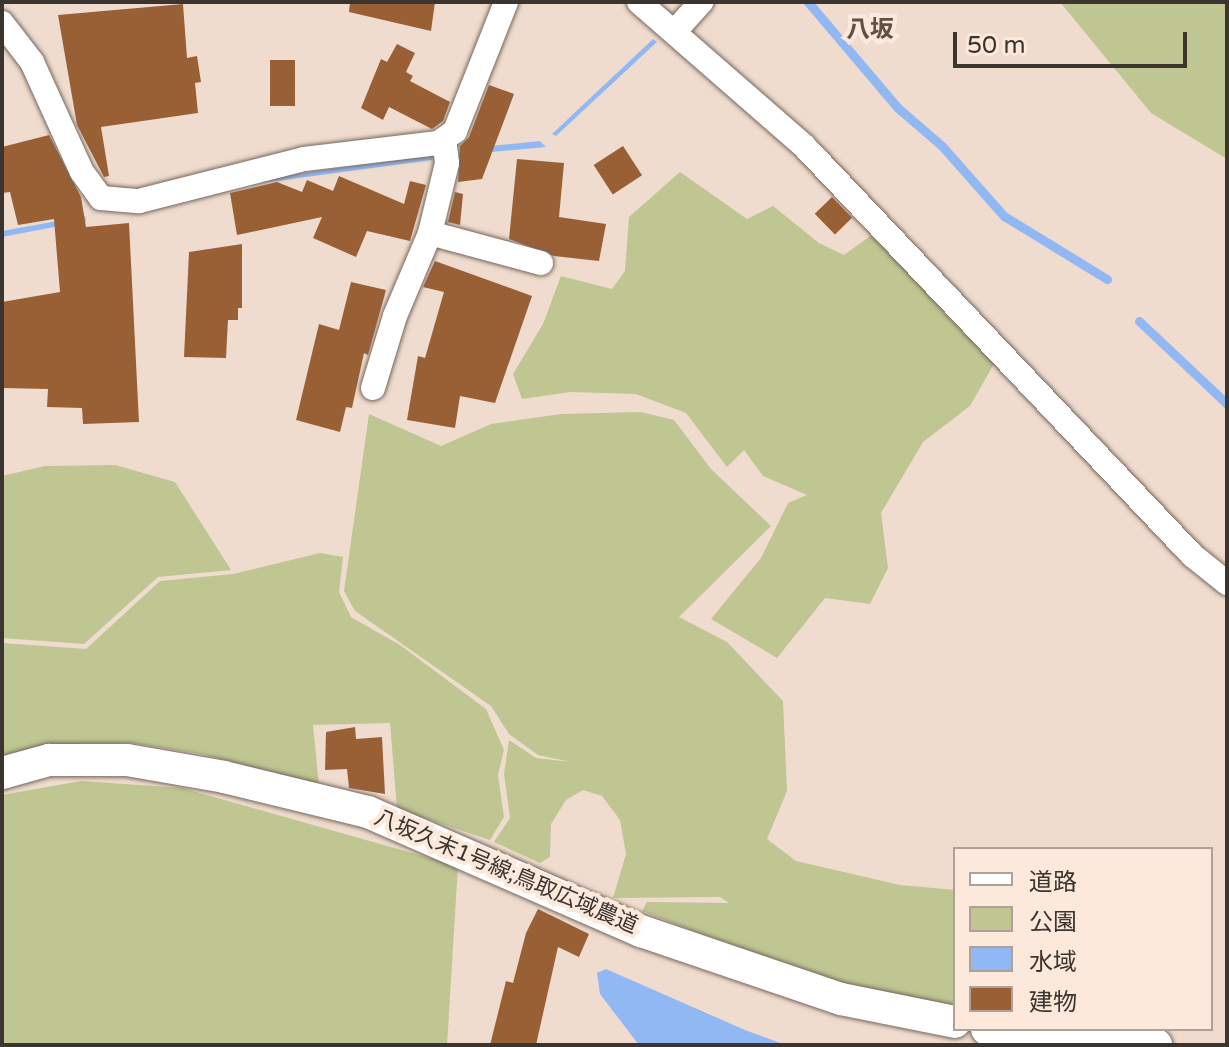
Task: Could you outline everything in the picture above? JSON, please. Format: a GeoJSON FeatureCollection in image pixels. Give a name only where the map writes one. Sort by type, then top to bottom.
{"type":"FeatureCollection","features":[{"type":"Feature","properties":{"kind":"street"},"geometry":{"type":"LineString","coordinates":[[2,23],[32,62],[82,172],[101,198],[139,201],[304,159],[444,139],[455,131],[506,2]]}},
{"type":"Feature","properties":{"kind":"street"},"geometry":{"type":"LineString","coordinates":[[639,2],[676,30],[805,147],[1192,555],[1227,583]]}},
{"type":"Feature","properties":{"kind":"street"},"geometry":{"type":"LineString","coordinates":[[676,30],[701,2]]}},
{"type":"Feature","properties":{"kind":"street"},"geometry":{"type":"LineString","coordinates":[[373,388],[395,316],[430,233],[447,163],[444,139]]}},
{"type":"Feature","properties":{"kind":"street"},"geometry":{"type":"LineString","coordinates":[[430,233],[541,263]]}},
{"type":"Feature","properties":{"kind":"street","name":"八坂久末1号線;鳥取広域農道"},"geometry":{"type":"LineString","coordinates":[[2,773],[49,760],[127,760],[224,777],[368,812],[473,854],[641,931],[841,999],[953,1022]]}},
{"type":"Feature","properties":{"kind":"street"},"geometry":{"type":"LineString","coordinates":[[1008,1031],[1156,1045]]}},
{"type":"Feature","properties":{"kind":"green space"},"geometry":{"type":"Polygon","coordinates":[[[1060,2],[1227,2],[1227,159],[1151,113],[1060,2]]]}},
{"type":"Feature","properties":{"kind":"green space"},"geometry":{"type":"Polygon","coordinates":[[[680,172],[747,219],[773,206],[819,243],[844,255],[873,234],[995,362],[970,406],[923,442],[881,513],[888,568],[870,604],[825,598],[777,658],[711,619],[761,558],[788,503],[807,495],[763,476],[744,450],[727,467],[686,413],[636,394],[570,392],[522,399],[513,374],[543,324],[561,276],[612,289],[625,271],[629,217],[680,172]]]}},
{"type":"Feature","properties":{"kind":"green space"},"geometry":{"type":"Polygon","coordinates":[[[641,412],[674,420],[711,469],[771,526],[679,617],[727,642],[783,701],[787,791],[767,839],[796,861],[900,885],[953,890],[953,1006],[824,981],[642,911],[647,902],[729,903],[720,897],[613,898],[626,854],[620,820],[602,796],[583,790],[566,800],[551,824],[550,857],[540,863],[494,842],[510,818],[504,774],[509,740],[536,758],[571,762],[538,755],[509,734],[491,706],[355,611],[344,591],[369,414],[441,446],[491,424],[561,414],[641,412]]]}},
{"type":"Feature","properties":{"kind":"green space"},"geometry":{"type":"Polygon","coordinates":[[[115,465],[175,482],[231,570],[158,577],[84,644],[2,638],[2,476],[45,466],[115,465]]]}},
{"type":"Feature","properties":{"kind":"green space"},"geometry":{"type":"Polygon","coordinates":[[[320,553],[343,557],[339,592],[351,617],[400,645],[486,709],[504,750],[498,775],[504,817],[490,840],[397,809],[390,723],[313,725],[319,785],[202,754],[132,743],[78,744],[2,757],[2,643],[86,649],[160,581],[233,574],[320,553]]]}},
{"type":"Feature","properties":{"kind":"green space"},"geometry":{"type":"Polygon","coordinates":[[[81,781],[182,788],[458,866],[447,1045],[2,1045],[2,795],[81,781]]]}},
{"type":"Feature","properties":{"kind":"water"},"geometry":{"type":"Polygon","coordinates":[[[653,39],[657,42],[556,136],[552,134],[653,39]]]}},
{"type":"Feature","properties":{"kind":"water"},"geometry":{"type":"Polygon","coordinates":[[[540,141],[546,147],[459,155],[460,149],[540,141]]]}},
{"type":"Feature","properties":{"kind":"water"},"geometry":{"type":"Polygon","coordinates":[[[432,155],[432,160],[261,183],[260,179],[432,155]]]}},
{"type":"Feature","properties":{"kind":"water"},"geometry":{"type":"Polygon","coordinates":[[[85,216],[86,221],[2,237],[2,231],[85,216]]]}},
{"type":"Feature","properties":{"kind":"water"},"geometry":{"type":"Polygon","coordinates":[[[606,969],[786,1045],[639,1045],[600,994],[597,973],[606,969]]]}},
{"type":"Feature","properties":{"kind":"building"},"geometry":{"type":"Polygon","coordinates":[[[350,2],[435,2],[431,31],[349,12],[350,2]]]}},
{"type":"Feature","properties":{"kind":"building"},"geometry":{"type":"Polygon","coordinates":[[[183,4],[187,58],[197,56],[201,82],[195,83],[198,113],[101,127],[109,176],[104,177],[77,125],[58,15],[183,4]]]}},
{"type":"Feature","properties":{"kind":"building"},"geometry":{"type":"Polygon","coordinates":[[[397,44],[415,53],[406,72],[413,76],[410,81],[450,102],[443,121],[432,129],[389,107],[383,120],[361,108],[381,59],[387,62],[397,44]]]}},
{"type":"Feature","properties":{"kind":"building"},"geometry":{"type":"Polygon","coordinates":[[[270,60],[295,60],[295,106],[270,106],[270,60]]]}},
{"type":"Feature","properties":{"kind":"building"},"geometry":{"type":"Polygon","coordinates":[[[489,85],[514,94],[482,179],[458,182],[460,146],[469,137],[489,85]]]}},
{"type":"Feature","properties":{"kind":"building"},"geometry":{"type":"Polygon","coordinates":[[[49,135],[81,197],[86,227],[129,223],[139,422],[83,424],[82,408],[47,407],[48,389],[2,388],[2,302],[60,292],[54,219],[18,225],[10,192],[2,193],[2,147],[49,135]]]}},
{"type":"Feature","properties":{"kind":"building"},"geometry":{"type":"Polygon","coordinates":[[[623,146],[642,175],[613,194],[594,165],[623,146]]]}},
{"type":"Feature","properties":{"kind":"building"},"geometry":{"type":"Polygon","coordinates":[[[517,159],[564,163],[559,217],[606,224],[599,261],[554,256],[509,239],[517,159]]]}},
{"type":"Feature","properties":{"kind":"building"},"geometry":{"type":"Polygon","coordinates":[[[339,176],[404,204],[410,181],[426,185],[410,241],[367,231],[356,257],[313,238],[322,217],[237,235],[230,193],[277,182],[302,192],[307,180],[333,191],[339,176]]]}},
{"type":"Feature","properties":{"kind":"building"},"geometry":{"type":"Polygon","coordinates":[[[455,192],[463,194],[460,225],[448,222],[455,192]]]}},
{"type":"Feature","properties":{"kind":"building"},"geometry":{"type":"Polygon","coordinates":[[[832,197],[852,218],[835,235],[815,214],[832,197]]]}},
{"type":"Feature","properties":{"kind":"building"},"geometry":{"type":"Polygon","coordinates":[[[242,244],[242,308],[238,308],[238,320],[228,320],[226,358],[184,357],[189,252],[242,244]]]}},
{"type":"Feature","properties":{"kind":"building"},"geometry":{"type":"Polygon","coordinates":[[[435,261],[532,296],[495,403],[460,396],[455,428],[407,420],[418,356],[425,358],[444,292],[423,287],[435,261]]]}},
{"type":"Feature","properties":{"kind":"building"},"geometry":{"type":"Polygon","coordinates":[[[351,282],[386,290],[368,355],[364,353],[352,408],[346,407],[340,432],[296,420],[319,324],[339,330],[351,282]]]}},
{"type":"Feature","properties":{"kind":"building"},"geometry":{"type":"Polygon","coordinates":[[[355,727],[356,739],[382,737],[385,794],[349,788],[347,769],[325,770],[326,732],[355,727]]]}},
{"type":"Feature","properties":{"kind":"building"},"geometry":{"type":"Polygon","coordinates":[[[538,909],[589,934],[579,957],[558,947],[536,1045],[490,1045],[506,981],[513,983],[526,933],[538,909]]]}},
{"type":"Feature","properties":{"kind":"waterway"},"geometry":{"type":"LineString","coordinates":[[808,2],[898,108],[942,146],[1004,216],[1107,279]]}},
{"type":"Feature","properties":{"kind":"waterway"},"geometry":{"type":"LineString","coordinates":[[1139,321],[1227,404]]}},
{"type":"Feature","properties":{"kind":"district","name":"八坂"},"geometry":{"type":"Point","coordinates":[870,30]}}]}
